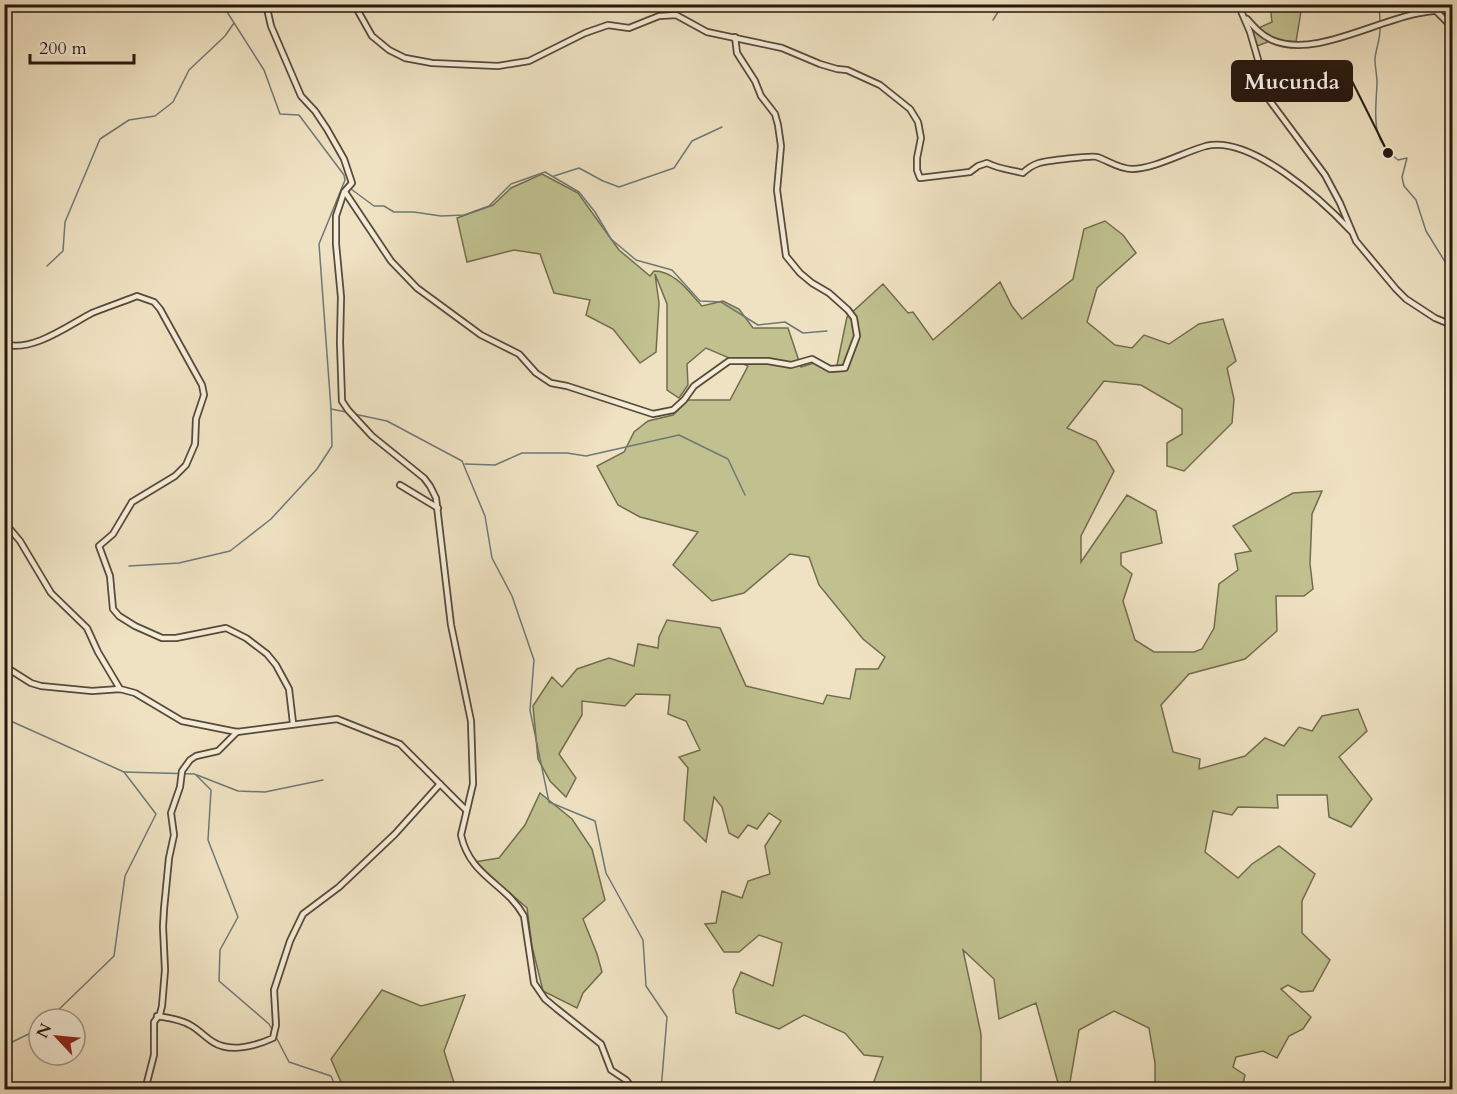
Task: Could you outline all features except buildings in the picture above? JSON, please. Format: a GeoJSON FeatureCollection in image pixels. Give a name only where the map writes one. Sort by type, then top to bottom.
{"type":"FeatureCollection","features":[{"type":"Feature","properties":{"kind":"street"},"geometry":{"type":"LineString","coordinates":[[266,4],[271,26],[301,96],[327,129],[344,159],[352,183],[345,191],[336,216],[341,297],[342,401],[372,436],[424,478],[434,492],[438,508],[451,625],[471,721],[474,778],[461,835],[469,857],[476,868],[519,907],[524,916],[534,983],[545,999],[601,1044],[611,1070],[626,1080],[634,1089]]}},
{"type":"Feature","properties":{"kind":"street"},"geometry":{"type":"LineString","coordinates":[[354,4],[372,36],[389,50],[413,61],[498,66],[530,62],[585,33],[608,25],[629,28],[658,16],[672,14],[682,17],[707,32],[782,48],[820,64],[847,70],[880,85],[910,109],[918,122],[921,138],[917,170],[920,178],[970,172],[987,163],[999,169],[1012,169],[1023,173],[1040,163],[1092,156],[1132,169],[1163,162],[1208,146],[1221,145],[1247,151],[1291,177],[1351,231]]}},
{"type":"Feature","properties":{"kind":"street"},"geometry":{"type":"LineString","coordinates":[[1238,4],[1270,101],[1325,175],[1340,203],[1351,231],[1365,254],[1396,289],[1419,309],[1452,325]]}},
{"type":"Feature","properties":{"kind":"street"},"geometry":{"type":"LineString","coordinates":[[1244,17],[1260,33],[1272,40],[1307,45],[1435,10],[1452,11]]}},
{"type":"Feature","properties":{"kind":"street"},"geometry":{"type":"LineString","coordinates":[[1435,10],[1452,27]]}},
{"type":"Feature","properties":{"kind":"street"},"geometry":{"type":"LineString","coordinates":[[345,191],[391,261],[417,288],[480,335],[519,354],[536,373],[551,383],[653,414],[673,410],[694,386],[729,361],[768,361],[791,365],[812,359],[830,369],[845,368],[857,336],[854,318],[829,293],[800,273],[786,256],[777,190],[781,146],[778,125],[775,114],[761,96],[737,53],[735,37]]}},
{"type":"Feature","properties":{"kind":"street"},"geometry":{"type":"LineString","coordinates":[[4,345],[41,341],[105,308],[137,296],[154,302],[160,309],[202,385],[204,395],[196,419],[195,444],[186,465],[175,476],[132,502],[113,534],[99,546],[110,576],[113,609],[119,616],[135,626],[162,638],[176,638],[226,628],[246,638],[272,658],[289,689],[293,723]]}},
{"type":"Feature","properties":{"kind":"street"},"geometry":{"type":"LineString","coordinates":[[400,485],[438,508]]}},
{"type":"Feature","properties":{"kind":"street"},"geometry":{"type":"LineString","coordinates":[[4,522],[20,541],[51,593],[87,628],[120,689]]}},
{"type":"Feature","properties":{"kind":"street"},"geometry":{"type":"LineString","coordinates":[[4,666],[31,683],[51,688],[92,691],[120,689],[135,693],[183,721],[237,732],[328,719],[346,721],[400,744],[466,810]]}},
{"type":"Feature","properties":{"kind":"street"},"geometry":{"type":"LineString","coordinates":[[145,1089],[154,1055],[154,1022],[161,1011],[165,970],[163,927],[169,858],[174,835],[171,813],[180,786],[182,771],[190,760],[196,756],[218,751],[237,732]]}},
{"type":"Feature","properties":{"kind":"street"},"geometry":{"type":"LineString","coordinates":[[157,1017],[190,1025],[216,1044],[240,1047],[262,1044],[273,1038],[276,1025],[274,990],[290,941],[303,914],[339,887],[395,834],[440,783]]}},
{"type":"Feature","properties":{"kind":"green space"},"geometry":{"type":"Polygon","coordinates":[[[1270,5],[1302,5],[1296,42],[1273,40],[1257,46],[1252,31],[1272,22],[1270,5]]]}},
{"type":"Feature","properties":{"kind":"green space"},"geometry":{"type":"Polygon","coordinates":[[[542,174],[578,193],[619,250],[650,276],[654,271],[669,274],[681,283],[702,306],[723,301],[739,309],[753,328],[788,328],[801,367],[814,363],[836,370],[847,317],[883,284],[908,313],[913,312],[933,340],[1000,282],[1012,306],[1022,319],[1073,279],[1084,229],[1105,221],[1123,235],[1136,253],[1097,288],[1087,322],[1115,345],[1132,348],[1144,335],[1169,344],[1199,324],[1223,319],[1236,361],[1227,368],[1234,399],[1232,423],[1184,471],[1167,466],[1167,443],[1182,434],[1182,409],[1141,385],[1104,381],[1067,428],[1096,441],[1114,471],[1081,536],[1081,562],[1127,495],[1156,511],[1162,543],[1121,553],[1121,565],[1132,574],[1123,601],[1135,640],[1154,652],[1194,652],[1202,649],[1214,628],[1219,584],[1238,570],[1235,554],[1251,551],[1233,526],[1293,493],[1322,491],[1312,514],[1310,564],[1313,589],[1304,596],[1276,596],[1277,631],[1245,659],[1189,674],[1161,705],[1173,752],[1200,759],[1199,769],[1245,756],[1265,738],[1284,746],[1299,727],[1312,731],[1322,716],[1358,709],[1367,731],[1339,757],[1372,799],[1351,827],[1329,817],[1327,795],[1277,795],[1278,808],[1238,807],[1232,815],[1213,811],[1205,852],[1238,878],[1252,864],[1279,846],[1315,874],[1302,901],[1302,933],[1330,960],[1313,991],[1301,992],[1288,985],[1281,989],[1311,1017],[1303,1029],[1289,1036],[1277,1058],[1263,1051],[1236,1057],[1233,1067],[1245,1075],[1242,1089],[1153,1089],[1155,1088],[1155,1063],[1149,1028],[1114,1011],[1079,1030],[1070,1082],[1058,1083],[1036,1003],[999,1019],[994,979],[963,950],[981,1034],[981,1089],[873,1089],[883,1057],[864,1055],[845,1033],[804,1015],[779,1029],[736,1013],[733,990],[741,972],[773,986],[782,943],[759,935],[739,952],[724,952],[705,924],[716,923],[722,891],[742,898],[748,881],[770,874],[765,846],[781,821],[769,813],[757,829],[748,825],[738,838],[729,833],[722,807],[714,797],[706,842],[684,820],[688,768],[679,757],[700,750],[686,721],[668,714],[670,695],[636,694],[625,706],[582,701],[582,715],[559,754],[576,778],[566,797],[550,781],[538,759],[533,706],[552,677],[562,687],[577,669],[609,658],[634,666],[638,644],[658,648],[659,637],[667,620],[720,628],[746,686],[823,704],[827,695],[850,699],[856,669],[878,669],[885,657],[863,639],[819,585],[809,557],[790,554],[744,593],[712,601],[673,565],[698,532],[640,517],[618,505],[597,466],[624,452],[634,432],[648,421],[673,415],[688,400],[730,400],[748,366],[706,348],[687,364],[688,385],[679,398],[667,390],[667,304],[655,274],[659,303],[656,352],[640,363],[613,329],[586,315],[590,300],[554,293],[540,254],[514,250],[467,262],[457,218],[493,205],[511,188],[542,174]]]}},
{"type":"Feature","properties":{"kind":"green space"},"geometry":{"type":"Polygon","coordinates":[[[540,793],[572,819],[592,849],[605,900],[583,919],[602,972],[583,993],[577,1008],[543,991],[532,946],[527,908],[474,862],[499,858],[525,825],[540,793]]]}},
{"type":"Feature","properties":{"kind":"green space"},"geometry":{"type":"Polygon","coordinates":[[[382,990],[421,1006],[465,995],[444,1051],[456,1089],[344,1089],[331,1059],[382,990]]]}},
{"type":"Feature","properties":{"kind":"waterway"},"geometry":{"type":"LineString","coordinates":[[222,4],[264,70],[280,114],[299,115],[344,175],[345,180],[319,244],[331,409],[346,412]]}},
{"type":"Feature","properties":{"kind":"waterway"},"geometry":{"type":"LineString","coordinates":[[993,20],[1003,4]]}},
{"type":"Feature","properties":{"kind":"waterway"},"geometry":{"type":"LineString","coordinates":[[1379,4],[1380,21]]}},
{"type":"Feature","properties":{"kind":"waterway"},"geometry":{"type":"LineString","coordinates":[[47,266],[63,251],[65,222],[100,139],[129,120],[155,116],[173,102],[189,70],[225,36],[234,23]]}},
{"type":"Feature","properties":{"kind":"waterway"},"geometry":{"type":"LineString","coordinates":[[1380,26],[1375,59],[1378,135],[1382,144],[1398,160],[1407,158],[1402,177],[1404,186],[1416,200],[1426,231],[1452,273]]}},
{"type":"Feature","properties":{"kind":"waterway"},"geometry":{"type":"LineString","coordinates":[[554,176],[579,168],[619,187],[674,168],[692,141],[722,127]]}},
{"type":"Feature","properties":{"kind":"waterway"},"geometry":{"type":"LineString","coordinates":[[351,189],[374,206],[384,206],[394,212],[441,216],[464,215],[489,206],[511,184],[545,172],[579,192],[595,212],[611,239],[636,260],[672,270],[700,301],[721,302],[758,325],[785,322],[803,333],[827,331]]}},
{"type":"Feature","properties":{"kind":"waterway"},"geometry":{"type":"LineString","coordinates":[[129,566],[179,563],[230,551],[271,519],[317,469],[332,446],[331,409]]}},
{"type":"Feature","properties":{"kind":"waterway"},"geometry":{"type":"LineString","coordinates":[[354,414],[387,421],[462,461],[485,516],[492,558],[512,596],[534,660],[530,710],[549,802],[595,821],[606,873],[643,940],[646,986],[667,1017],[661,1090]]}},
{"type":"Feature","properties":{"kind":"waterway"},"geometry":{"type":"LineString","coordinates":[[465,464],[495,465],[522,453],[567,453],[586,456],[679,435],[728,459],[745,495]]}},
{"type":"Feature","properties":{"kind":"waterway"},"geometry":{"type":"LineString","coordinates":[[4,718],[124,772],[156,814],[125,876],[114,956],[61,1007]]}},
{"type":"Feature","properties":{"kind":"waterway"},"geometry":{"type":"LineString","coordinates":[[124,772],[195,774],[211,790],[208,840],[238,917],[220,950],[219,981],[269,1024],[273,1031]]}},
{"type":"Feature","properties":{"kind":"waterway"},"geometry":{"type":"LineString","coordinates":[[197,775],[238,791],[265,792],[323,780]]}},
{"type":"Feature","properties":{"kind":"waterway"},"geometry":{"type":"LineString","coordinates":[[4,1046],[27,1035]]}},
{"type":"Feature","properties":{"kind":"waterway"},"geometry":{"type":"LineString","coordinates":[[275,1035],[289,1062],[331,1076],[337,1090]]}},
{"type":"Feature","properties":{"kind":"place","name":"Mucunda"},"geometry":{"type":"Point","coordinates":[1388,153]}}]}
